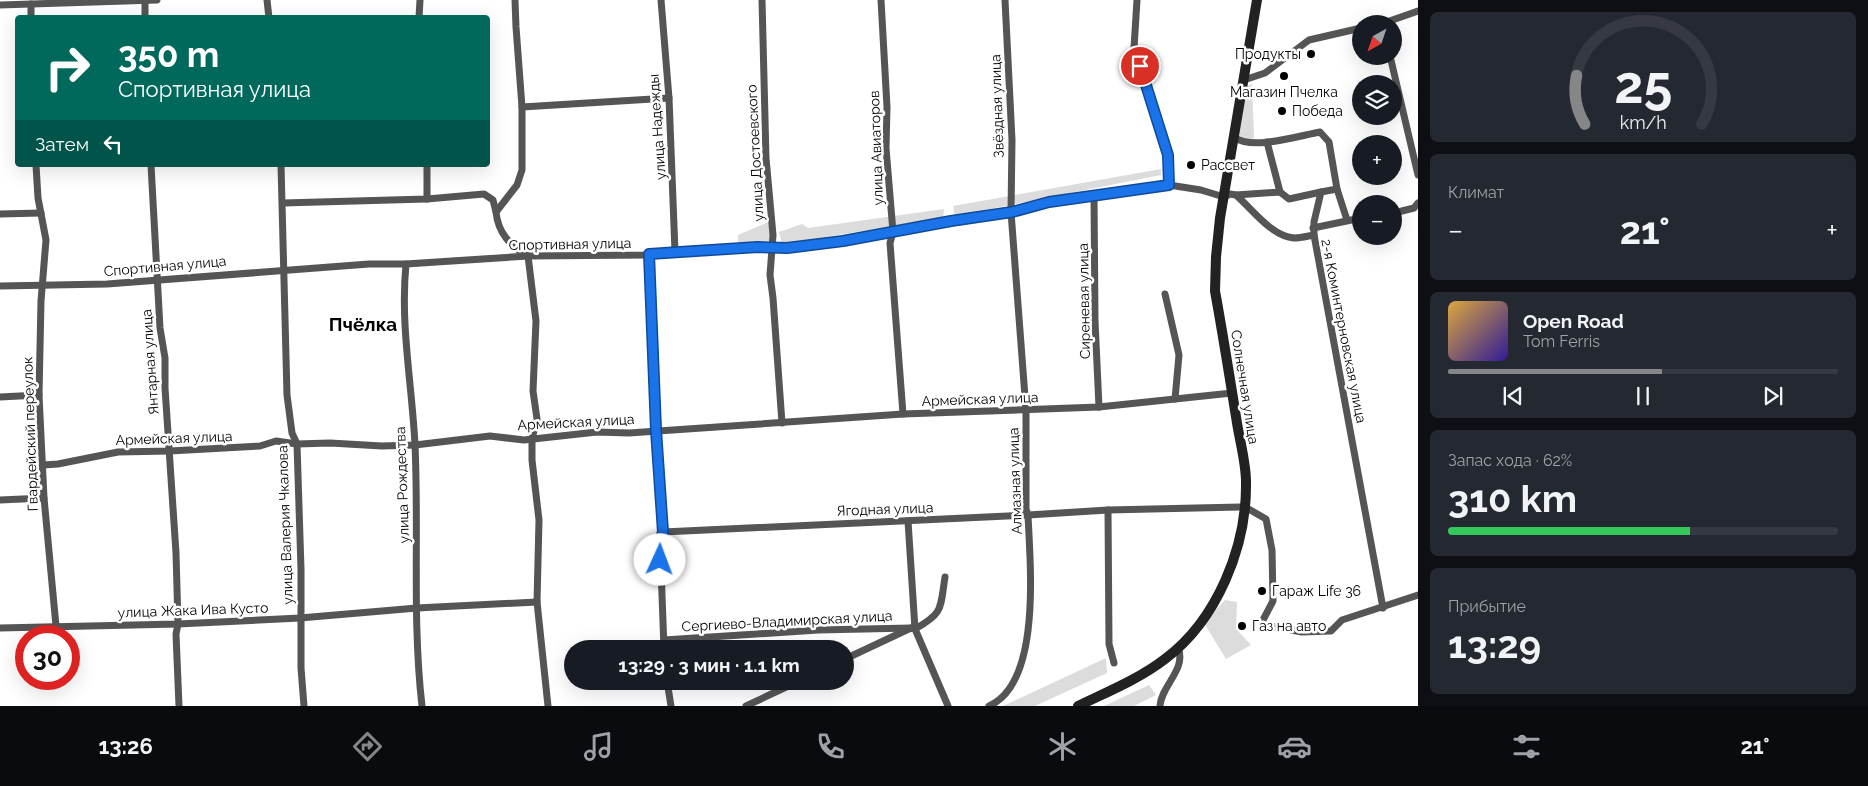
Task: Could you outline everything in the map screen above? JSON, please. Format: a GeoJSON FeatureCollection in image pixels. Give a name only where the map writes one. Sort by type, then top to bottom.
{"type":"FeatureCollection","features":[{"type":"Feature","properties":{"kind":"street"},"geometry":{"type":"LineString","coordinates":[[0,5],[157,0]]}},
{"type":"Feature","properties":{"kind":"street"},"geometry":{"type":"LineString","coordinates":[[267,0],[269,15]]}},
{"type":"Feature","properties":{"kind":"street"},"geometry":{"type":"LineString","coordinates":[[419,15],[420,0]]}},
{"type":"Feature","properties":{"kind":"street"},"geometry":{"type":"LineString","coordinates":[[496,212],[517,185],[522,170],[522,107],[515,0]]}},
{"type":"Feature","properties":{"kind":"street","name":"улица Надежды"},"geometry":{"type":"LineString","coordinates":[[661,0],[669,98],[676,252]]}},
{"type":"Feature","properties":{"kind":"street","name":"улица Достоевского"},"geometry":{"type":"LineString","coordinates":[[762,0],[766,158],[773,236],[770,275],[782,423]]}},
{"type":"Feature","properties":{"kind":"street","name":"улица Авиаторов"},"geometry":{"type":"LineString","coordinates":[[881,0],[886,148],[893,232],[890,243],[903,414]]}},
{"type":"Feature","properties":{"kind":"street","name":"Звёздная улица"},"geometry":{"type":"LineString","coordinates":[[1005,0],[1012,140],[1012,212]]}},
{"type":"Feature","properties":{"kind":"street"},"geometry":{"type":"LineString","coordinates":[[1136,0],[1134,48],[1168,155],[1169,185]]}},
{"type":"Feature","properties":{"kind":"street","name":"Солнечная улица"},"geometry":{"type":"LineString","coordinates":[[1078,706],[1126,683],[1164,661],[1178,648],[1213,605],[1235,554],[1242,528],[1246,481],[1215,292],[1217,239],[1256,0]]}},
{"type":"Feature","properties":{"kind":"street"},"geometry":{"type":"LineString","coordinates":[[145,1],[145,15]]}},
{"type":"Feature","properties":{"kind":"street"},"geometry":{"type":"LineString","coordinates":[[1402,17],[1418,11]]}},
{"type":"Feature","properties":{"kind":"street"},"geometry":{"type":"LineString","coordinates":[[1244,80],[1265,73],[1310,40],[1352,30]]}},
{"type":"Feature","properties":{"kind":"street"},"geometry":{"type":"LineString","coordinates":[[1392,65],[1418,175]]}},
{"type":"Feature","properties":{"kind":"street"},"geometry":{"type":"LineString","coordinates":[[522,107],[669,98]]}},
{"type":"Feature","properties":{"kind":"street"},"geometry":{"type":"LineString","coordinates":[[1235,138],[1242,143],[1267,142],[1320,132],[1329,142],[1337,189],[1347,220]]}},
{"type":"Feature","properties":{"kind":"street"},"geometry":{"type":"LineString","coordinates":[[1267,142],[1280,192],[1289,199],[1337,189]]}},
{"type":"Feature","properties":{"kind":"street","name":"Гвардейский переулок"},"geometry":{"type":"LineString","coordinates":[[36,167],[46,240],[42,285],[39,395],[44,498],[56,625]]}},
{"type":"Feature","properties":{"kind":"street","name":"Янтарная улица"},"geometry":{"type":"LineString","coordinates":[[151,167],[160,328],[165,358],[165,388],[176,553],[178,624],[176,634],[179,706]]}},
{"type":"Feature","properties":{"kind":"street","name":"улица Валерия Чкалова"},"geometry":{"type":"LineString","coordinates":[[281,167],[287,396],[292,433],[297,444],[301,569],[300,618],[304,706]]}},
{"type":"Feature","properties":{"kind":"street"},"geometry":{"type":"LineString","coordinates":[[427,167],[427,199]]}},
{"type":"Feature","properties":{"kind":"street","name":"Спортивная улица"},"geometry":{"type":"LineString","coordinates":[[0,286],[107,284],[369,264],[406,264],[528,256],[649,254],[758,247],[787,248],[862,238],[1012,212],[1049,202],[1169,185],[1201,190],[1224,197]]}},
{"type":"Feature","properties":{"kind":"street"},"geometry":{"type":"LineString","coordinates":[[1224,197],[1230,194],[1280,192]]}},
{"type":"Feature","properties":{"kind":"street","name":"2-я Коминтерновская улица"},"geometry":{"type":"LineString","coordinates":[[1321,192],[1314,231],[1383,608]]}},
{"type":"Feature","properties":{"kind":"street"},"geometry":{"type":"LineString","coordinates":[[283,203],[427,199],[484,194],[493,200],[497,223],[504,238],[528,256],[536,321],[533,391],[536,419],[532,439],[532,460],[539,520],[537,602],[548,706]]}},
{"type":"Feature","properties":{"kind":"street","name":"Сиреневая улица"},"geometry":{"type":"LineString","coordinates":[[1094,195],[1095,321],[1099,406]]}},
{"type":"Feature","properties":{"kind":"street"},"geometry":{"type":"LineString","coordinates":[[1236,195],[1264,222],[1282,235],[1296,238],[1352,219]]}},
{"type":"Feature","properties":{"kind":"street"},"geometry":{"type":"LineString","coordinates":[[1402,211],[1414,208],[1418,203]]}},
{"type":"Feature","properties":{"kind":"street","name":"Алмазная улица"},"geometry":{"type":"LineString","coordinates":[[988,706],[1000,701],[1006,694],[1016,676],[1024,654],[1032,580],[1026,509],[1026,410],[1012,212]]}},
{"type":"Feature","properties":{"kind":"street"},"geometry":{"type":"LineString","coordinates":[[0,214],[41,213]]}},
{"type":"Feature","properties":{"kind":"street"},"geometry":{"type":"LineString","coordinates":[[649,254],[656,430],[663,532],[660,541],[664,640]]}},
{"type":"Feature","properties":{"kind":"street","name":"улица Рождества"},"geometry":{"type":"LineString","coordinates":[[406,264],[403,293],[415,445],[417,655],[422,706]]}},
{"type":"Feature","properties":{"kind":"street"},"geometry":{"type":"LineString","coordinates":[[1165,294],[1179,355],[1175,399]]}},
{"type":"Feature","properties":{"kind":"street","name":"Армейская улица"},"geometry":{"type":"LineString","coordinates":[[43,465],[58,464],[118,452],[260,446],[276,441],[297,444],[330,443],[382,446],[415,445],[490,436],[524,440],[597,432],[629,433],[903,414],[1099,406],[1232,394]]}},
{"type":"Feature","properties":{"kind":"street"},"geometry":{"type":"LineString","coordinates":[[0,397],[39,395]]}},
{"type":"Feature","properties":{"kind":"street"},"geometry":{"type":"LineString","coordinates":[[0,500],[44,498]]}},
{"type":"Feature","properties":{"kind":"street"},"geometry":{"type":"LineString","coordinates":[[1245,507],[1266,519],[1272,550],[1273,601],[1263,620]]}},
{"type":"Feature","properties":{"kind":"street","name":"Ягодная улица"},"geometry":{"type":"LineString","coordinates":[[663,532],[1108,510],[1245,507]]}},
{"type":"Feature","properties":{"kind":"street"},"geometry":{"type":"LineString","coordinates":[[1108,510],[1109,644],[1114,663]]}},
{"type":"Feature","properties":{"kind":"street"},"geometry":{"type":"LineString","coordinates":[[908,520],[913,628],[948,706]]}},
{"type":"Feature","properties":{"kind":"street"},"geometry":{"type":"LineString","coordinates":[[854,655],[931,620],[938,613],[945,577]]}},
{"type":"Feature","properties":{"kind":"street"},"geometry":{"type":"LineString","coordinates":[[1270,626],[1302,632],[1331,631],[1342,620],[1418,595]]}},
{"type":"Feature","properties":{"kind":"street","name":"улица Жака Ива Кусто"},"geometry":{"type":"LineString","coordinates":[[80,626],[178,624],[300,618],[417,608],[537,602]]}},
{"type":"Feature","properties":{"kind":"street","name":"улица Жака Ива Кусто"},"geometry":{"type":"LineString","coordinates":[[0,628],[15,627]]}},
{"type":"Feature","properties":{"kind":"street","name":"Сергиево-Владимирская улица"},"geometry":{"type":"LineString","coordinates":[[664,640],[818,630],[913,628]]}},
{"type":"Feature","properties":{"kind":"street"},"geometry":{"type":"LineString","coordinates":[[1160,706],[1164,693],[1177,671],[1181,654],[1178,648]]}},
{"type":"Feature","properties":{"kind":"street"},"geometry":{"type":"LineString","coordinates":[[668,690],[671,706]]}},
{"type":"Feature","properties":{"kind":"street"},"geometry":{"type":"LineString","coordinates":[[746,706],[779,690]]}},
{"type":"Feature","properties":{"kind":"shaded area"},"geometry":{"type":"Polygon","coordinates":[[[1252,84],[1254,138],[1247,140],[1238,137],[1247,86],[1252,84]]]}},
{"type":"Feature","properties":{"kind":"shaded area"},"geometry":{"type":"Polygon","coordinates":[[[1161,169],[1161,175],[955,216],[953,206],[1161,169]]]}},
{"type":"Feature","properties":{"kind":"shaded area"},"geometry":{"type":"Polygon","coordinates":[[[944,209],[943,218],[782,244],[779,232],[802,224],[808,228],[944,209]]]}},
{"type":"Feature","properties":{"kind":"shaded area"},"geometry":{"type":"Polygon","coordinates":[[[768,222],[773,226],[769,248],[739,254],[738,235],[768,222]]]}},
{"type":"Feature","properties":{"kind":"shaded area"},"geometry":{"type":"Polygon","coordinates":[[[1225,600],[1237,602],[1236,629],[1251,645],[1226,659],[1204,623],[1225,600]]]}},
{"type":"Feature","properties":{"kind":"shaded area"},"geometry":{"type":"Polygon","coordinates":[[[1106,658],[1107,673],[1035,706],[1003,706],[1106,658]]]}},
{"type":"Feature","properties":{"kind":"shaded area"},"geometry":{"type":"Polygon","coordinates":[[[1149,685],[1156,695],[1134,706],[1104,706],[1149,685]]]}},
{"type":"Feature","properties":{"kind":"place","name":"Продукты"},"geometry":{"type":"Point","coordinates":[1311,54]}},
{"type":"Feature","properties":{"kind":"place","name":"Магазин Пчелка"},"geometry":{"type":"Point","coordinates":[1284,76]}},
{"type":"Feature","properties":{"kind":"place","name":"Победа"},"geometry":{"type":"Point","coordinates":[1282,111]}},
{"type":"Feature","properties":{"kind":"place","name":"Рассвет"},"geometry":{"type":"Point","coordinates":[1191,165]}},
{"type":"Feature","properties":{"kind":"place","name":"Гараж Life 36"},"geometry":{"type":"Point","coordinates":[1262,591]}},
{"type":"Feature","properties":{"kind":"place","name":"Газ на авто"},"geometry":{"type":"Point","coordinates":[1242,626]}},
{"type":"Feature","properties":{"kind":"district","name":"Пчёлка"},"geometry":{"type":"Point","coordinates":[363,324]}},
{"type":"Feature","properties":{"kind":"route"},"geometry":{"type":"LineString","coordinates":[[660,560],[660,541],[663,532],[656,430],[649,254],[758,247],[787,248],[843,241],[1012,212],[1049,202],[1169,185],[1168,155],[1140,66]]}}]}
